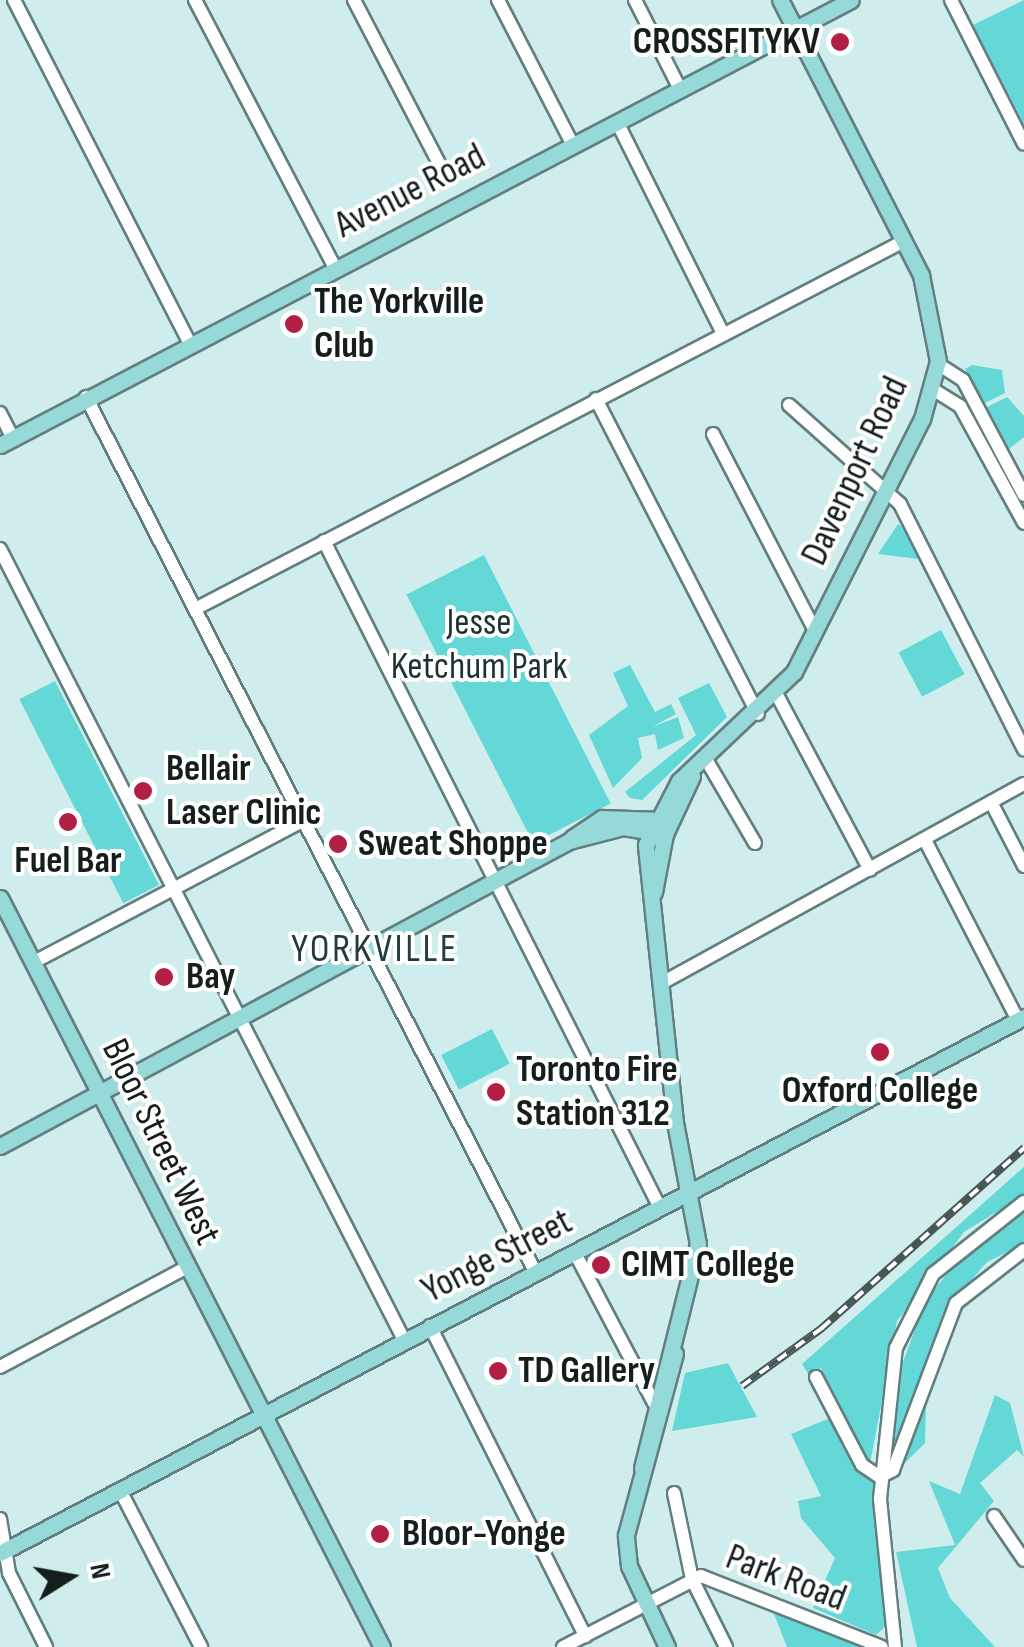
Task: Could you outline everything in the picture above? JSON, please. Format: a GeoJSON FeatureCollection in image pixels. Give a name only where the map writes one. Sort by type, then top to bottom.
{"type":"FeatureCollection","features":[{"type":"Feature","properties":{"kind":"main road","name":"Davenport Road"},"geometry":{"type":"LineString","coordinates":[[676,1344],[698,1258],[660,984],[654,896],[660,826],[692,776],[777,695],[815,631],[885,492],[934,390],[938,364],[932,302],[780,0]]}},
{"type":"Feature","properties":{"kind":"main road","name":"Avenue Road"},"geometry":{"type":"LineString","coordinates":[[6,441],[334,266],[851,0]]}},
{"type":"Feature","properties":{"kind":"main road"},"geometry":{"type":"LineString","coordinates":[[0,1146],[569,841],[660,826]]}},
{"type":"Feature","properties":{"kind":"main road","name":"Bloor Street West"},"geometry":{"type":"LineString","coordinates":[[2,909],[103,1093],[258,1417],[382,1647]]}},
{"type":"Feature","properties":{"kind":"main road","name":"Yonge Street"},"geometry":{"type":"LineString","coordinates":[[4,1551],[1021,1018]]}},
{"type":"Feature","properties":{"kind":"main road"},"geometry":{"type":"LineString","coordinates":[[667,1647],[645,1603],[626,1535],[654,1403],[676,1344]]}},
{"type":"Feature","properties":{"kind":"main road"},"geometry":{"type":"LineString","coordinates":[[642,1468],[666,1408],[676,1344]]}},
{"type":"Feature","properties":{"kind":"street"},"geometry":{"type":"LineString","coordinates":[[14,0],[189,342]]}},
{"type":"Feature","properties":{"kind":"street"},"geometry":{"type":"LineString","coordinates":[[196,0],[334,266]]}},
{"type":"Feature","properties":{"kind":"street"},"geometry":{"type":"LineString","coordinates":[[354,0],[440,165]]}},
{"type":"Feature","properties":{"kind":"street"},"geometry":{"type":"LineString","coordinates":[[498,0],[573,144]]}},
{"type":"Feature","properties":{"kind":"street"},"geometry":{"type":"LineString","coordinates":[[635,0],[680,88]]}},
{"type":"Feature","properties":{"kind":"street"},"geometry":{"type":"LineString","coordinates":[[950,0],[1024,144]]}},
{"type":"Feature","properties":{"kind":"street"},"geometry":{"type":"LineString","coordinates":[[617,122],[723,334]]}},
{"type":"Feature","properties":{"kind":"street"},"geometry":{"type":"LineString","coordinates":[[195,609],[904,241]]}},
{"type":"Feature","properties":{"kind":"street"},"geometry":{"type":"LineString","coordinates":[[938,364],[963,380],[1024,495]]}},
{"type":"Feature","properties":{"kind":"street"},"geometry":{"type":"LineString","coordinates":[[934,390],[960,406],[1024,524]]}},
{"type":"Feature","properties":{"kind":"street"},"geometry":{"type":"LineString","coordinates":[[86,397],[536,1274]]}},
{"type":"Feature","properties":{"kind":"street"},"geometry":{"type":"LineString","coordinates":[[596,399],[758,714]]}},
{"type":"Feature","properties":{"kind":"street"},"geometry":{"type":"LineString","coordinates":[[788,405],[908,517],[1024,749]]}},
{"type":"Feature","properties":{"kind":"street"},"geometry":{"type":"LineString","coordinates":[[0,412],[6,441]]}},
{"type":"Feature","properties":{"kind":"street"},"geometry":{"type":"LineString","coordinates":[[713,434],[815,631]]}},
{"type":"Feature","properties":{"kind":"street"},"geometry":{"type":"LineString","coordinates":[[324,541],[660,1208]]}},
{"type":"Feature","properties":{"kind":"street"},"geometry":{"type":"LineString","coordinates":[[0,549],[404,1340]]}},
{"type":"Feature","properties":{"kind":"street"},"geometry":{"type":"LineString","coordinates":[[777,695],[870,870]]}},
{"type":"Feature","properties":{"kind":"street"},"geometry":{"type":"LineString","coordinates":[[708,761],[755,843]]}},
{"type":"Feature","properties":{"kind":"street"},"geometry":{"type":"LineString","coordinates":[[660,984],[1024,784]]}},
{"type":"Feature","properties":{"kind":"street"},"geometry":{"type":"LineString","coordinates":[[991,802],[1024,866]]}},
{"type":"Feature","properties":{"kind":"street"},"geometry":{"type":"LineString","coordinates":[[34,962],[305,820]]}},
{"type":"Feature","properties":{"kind":"street"},"geometry":{"type":"LineString","coordinates":[[925,840],[1021,1018]]}},
{"type":"Feature","properties":{"kind":"street"},"geometry":{"type":"LineString","coordinates":[[895,1647],[880,1477],[904,1324],[956,1250],[1024,1202]]}},
{"type":"Feature","properties":{"kind":"street"},"geometry":{"type":"LineString","coordinates":[[880,1477],[892,1470],[956,1303],[1024,1250]]}},
{"type":"Feature","properties":{"kind":"street"},"geometry":{"type":"LineString","coordinates":[[575,1254],[654,1403]]}},
{"type":"Feature","properties":{"kind":"street"},"geometry":{"type":"LineString","coordinates":[[0,1366],[187,1267]]}},
{"type":"Feature","properties":{"kind":"street"},"geometry":{"type":"LineString","coordinates":[[430,1326],[586,1636]]}},
{"type":"Feature","properties":{"kind":"street"},"geometry":{"type":"LineString","coordinates":[[816,1377],[862,1465],[880,1477]]}},
{"type":"Feature","properties":{"kind":"street"},"geometry":{"type":"LineString","coordinates":[[120,1490],[201,1647]]}},
{"type":"Feature","properties":{"kind":"street"},"geometry":{"type":"LineString","coordinates":[[674,1493],[692,1578],[726,1647]]}},
{"type":"Feature","properties":{"kind":"street"},"geometry":{"type":"LineString","coordinates":[[994,1516],[1024,1560]]}},
{"type":"Feature","properties":{"kind":"street"},"geometry":{"type":"LineString","coordinates":[[0,1520],[9,1573],[46,1647]]}},
{"type":"Feature","properties":{"kind":"street","name":"Park Road"},"geometry":{"type":"LineString","coordinates":[[563,1647],[692,1578],[882,1647]]}},
{"type":"Feature","properties":{"kind":"green space"},"geometry":{"type":"Polygon","coordinates":[[[1024,0],[1024,124],[973,25],[1024,0]]]}},
{"type":"Feature","properties":{"kind":"green space"},"geometry":{"type":"Polygon","coordinates":[[[972,365],[1002,370],[1005,393],[985,403],[965,369],[972,365]]]}},
{"type":"Feature","properties":{"kind":"green space"},"geometry":{"type":"Polygon","coordinates":[[[1007,397],[1024,416],[1024,437],[1009,449],[987,407],[1007,397]]]}},
{"type":"Feature","properties":{"kind":"green space"},"geometry":{"type":"Polygon","coordinates":[[[898,524],[901,526],[919,559],[878,554],[898,524]]]}},
{"type":"Feature","properties":{"kind":"green space","name":"Jesse Ketchum Park"},"geometry":{"type":"Polygon","coordinates":[[[484,555],[611,804],[533,843],[406,594],[484,555]]]}},
{"type":"Feature","properties":{"kind":"green space"},"geometry":{"type":"Polygon","coordinates":[[[941,630],[964,674],[922,697],[899,653],[941,630]]]}},
{"type":"Feature","properties":{"kind":"green space"},"geometry":{"type":"Polygon","coordinates":[[[630,665],[655,712],[671,704],[676,714],[652,727],[678,717],[684,738],[658,750],[655,734],[638,738],[642,758],[613,788],[589,735],[628,706],[613,673],[630,665]]]}},
{"type":"Feature","properties":{"kind":"green space"},"geometry":{"type":"Polygon","coordinates":[[[55,681],[159,885],[123,903],[19,699],[55,681]]]}},
{"type":"Feature","properties":{"kind":"green space"},"geometry":{"type":"Polygon","coordinates":[[[709,683],[727,717],[642,800],[630,798],[625,792],[696,735],[678,698],[709,683]]]}},
{"type":"Feature","properties":{"kind":"green space"},"geometry":{"type":"Polygon","coordinates":[[[492,1029],[510,1064],[459,1090],[441,1055],[492,1029]]]}},
{"type":"Feature","properties":{"kind":"green space"},"geometry":{"type":"Polygon","coordinates":[[[1024,1167],[1024,1195],[964,1232],[897,1321],[870,1464],[821,1368],[809,1375],[802,1364],[1024,1167]]]}},
{"type":"Feature","properties":{"kind":"green space"},"geometry":{"type":"Polygon","coordinates":[[[1024,1212],[1024,1244],[987,1262],[943,1313],[891,1457],[901,1367],[926,1300],[959,1259],[1024,1212]]]}},
{"type":"Feature","properties":{"kind":"green space"},"geometry":{"type":"Polygon","coordinates":[[[728,1363],[757,1417],[672,1431],[685,1373],[728,1363]]]}},
{"type":"Feature","properties":{"kind":"green space"},"geometry":{"type":"Polygon","coordinates":[[[995,1395],[1010,1403],[1024,1457],[1017,1450],[980,1483],[994,1501],[938,1568],[950,1598],[995,1647],[917,1647],[896,1552],[955,1545],[929,1481],[960,1494],[995,1395]]]}},
{"type":"Feature","properties":{"kind":"green space"},"geometry":{"type":"Polygon","coordinates":[[[922,1403],[926,1404],[925,1443],[901,1467],[922,1403]]]}},
{"type":"Feature","properties":{"kind":"green space"},"geometry":{"type":"Polygon","coordinates":[[[830,1418],[873,1481],[886,1626],[876,1635],[813,1608],[835,1558],[801,1518],[798,1501],[821,1496],[791,1434],[830,1418]]]}},
{"type":"Feature","properties":{"kind":"green space"},"geometry":{"type":"Polygon","coordinates":[[[772,1609],[867,1647],[787,1647],[772,1609]]]}},
{"type":"Feature","properties":{"kind":"railway"},"geometry":{"type":"LineString","coordinates":[[742,1386],[822,1328],[1024,1148]]}},
{"type":"Feature","properties":{"kind":"place","name":"CROSSFITYKV"},"geometry":{"type":"Point","coordinates":[840,42]}},
{"type":"Feature","properties":{"kind":"place","name":"The Yorkville Club"},"geometry":{"type":"Point","coordinates":[294,324]}},
{"type":"Feature","properties":{"kind":"place","name":"Bellair Laser Clinic"},"geometry":{"type":"Point","coordinates":[143,791]}},
{"type":"Feature","properties":{"kind":"place","name":"Fuel Bar"},"geometry":{"type":"Point","coordinates":[68,822]}},
{"type":"Feature","properties":{"kind":"place","name":"Sweat Shoppe"},"geometry":{"type":"Point","coordinates":[338,844]}},
{"type":"Feature","properties":{"kind":"place","name":"Bay"},"geometry":{"type":"Point","coordinates":[164,977]}},
{"type":"Feature","properties":{"kind":"place","name":"Oxford College"},"geometry":{"type":"Point","coordinates":[880,1052]}},
{"type":"Feature","properties":{"kind":"place","name":"Toronto Fire Station 312"},"geometry":{"type":"Point","coordinates":[496,1092]}},
{"type":"Feature","properties":{"kind":"place","name":"CIMT College"},"geometry":{"type":"Point","coordinates":[601,1265]}},
{"type":"Feature","properties":{"kind":"place","name":"TD Gallery"},"geometry":{"type":"Point","coordinates":[498,1371]}},
{"type":"Feature","properties":{"kind":"place","name":"Bloor-Yonge"},"geometry":{"type":"Point","coordinates":[380,1534]}},
{"type":"Feature","properties":{"kind":"district","name":"YORKVILLE"},"geometry":{"type":"Point","coordinates":[375,949]}}]}
